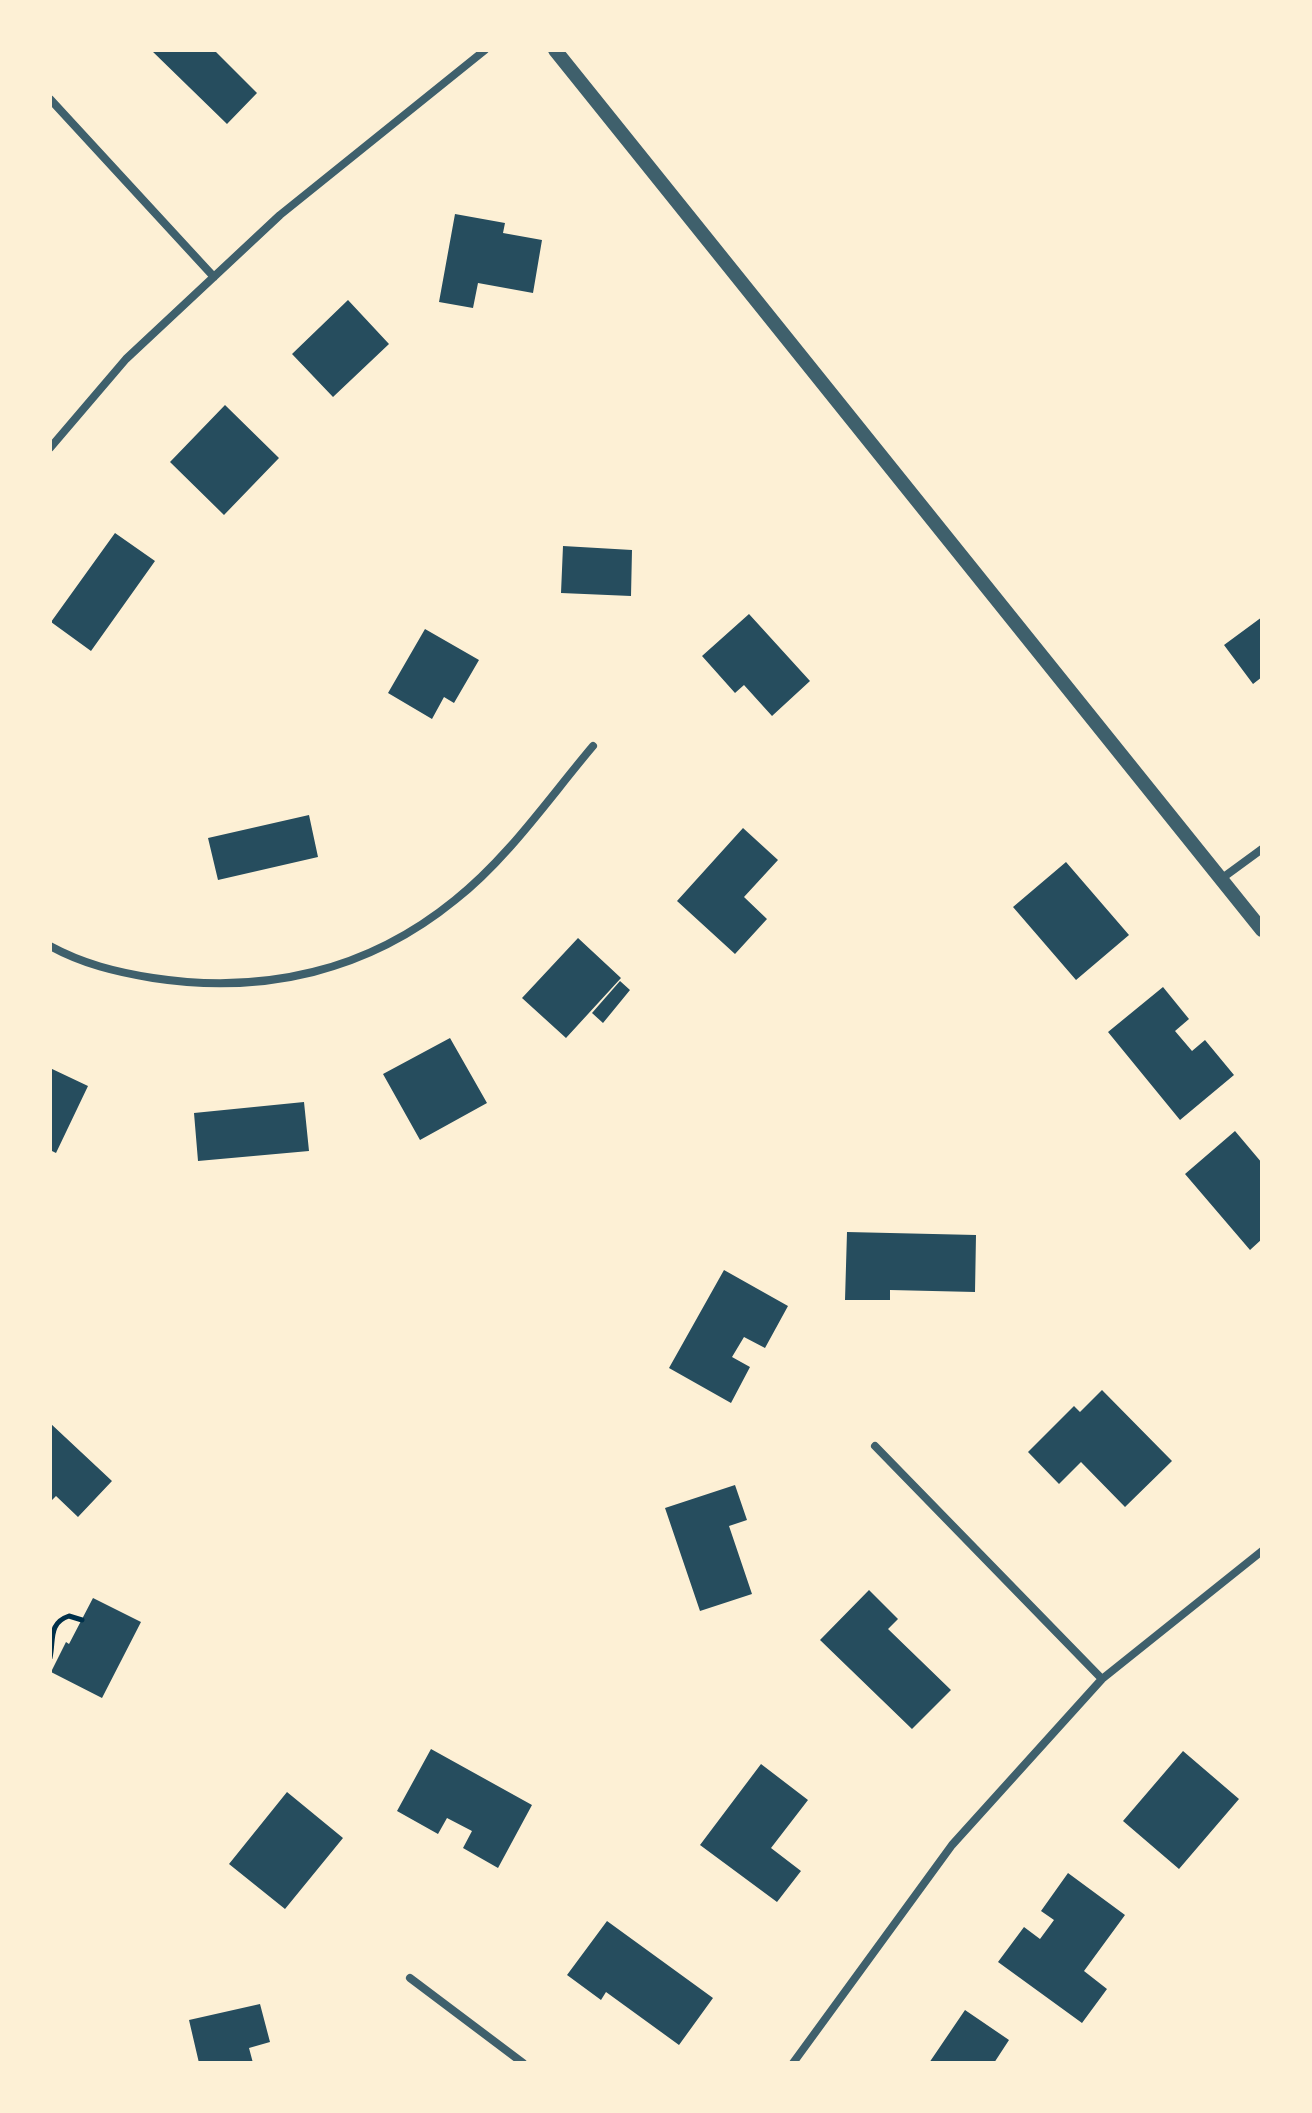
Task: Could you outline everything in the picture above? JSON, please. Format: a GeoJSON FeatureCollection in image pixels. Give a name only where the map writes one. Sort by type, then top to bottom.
{"type":"FeatureCollection","features":[{"type":"Feature","properties":{"kind":"street"},"geometry":{"type":"LineString","coordinates":[[50,448],[126,359],[280,215],[485,50]]}},
{"type":"Feature","properties":{"kind":"street"},"geometry":{"type":"LineString","coordinates":[[555,50],[1262,930]]}},
{"type":"Feature","properties":{"kind":"street"},"geometry":{"type":"LineString","coordinates":[[50,99],[214,277]]}},
{"type":"Feature","properties":{"kind":"street"},"geometry":{"type":"LineString","coordinates":[[50,946],[111,972],[192,984],[244,984],[283,979],[347,963],[397,940],[456,899],[490,868],[593,746]]}},
{"type":"Feature","properties":{"kind":"street"},"geometry":{"type":"LineString","coordinates":[[1221,879],[1262,849]]}},
{"type":"Feature","properties":{"kind":"street"},"geometry":{"type":"LineString","coordinates":[[875,1446],[1102,1679]]}},
{"type":"Feature","properties":{"kind":"street"},"geometry":{"type":"LineString","coordinates":[[793,2063],[952,1845],[1102,1679],[1262,1551]]}},
{"type":"Feature","properties":{"kind":"street"},"geometry":{"type":"LineString","coordinates":[[410,1978],[523,2063]]}},
{"type":"Feature","properties":{"kind":"path"},"geometry":{"type":"LineString","coordinates":[[50,1658],[52,1630],[56,1623],[69,1616],[82,1620]]}},
{"type":"Feature","properties":{"kind":"building"},"geometry":{"type":"Polygon","coordinates":[[[151,50],[214,50],[257,93],[227,124],[151,50]]]}},
{"type":"Feature","properties":{"kind":"building"},"geometry":{"type":"Polygon","coordinates":[[[455,214],[505,223],[503,233],[542,240],[533,293],[478,283],[473,308],[439,302],[455,214]]]}},
{"type":"Feature","properties":{"kind":"building"},"geometry":{"type":"Polygon","coordinates":[[[348,300],[389,344],[333,397],[292,354],[348,300]]]}},
{"type":"Feature","properties":{"kind":"building"},"geometry":{"type":"Polygon","coordinates":[[[225,405],[279,458],[224,515],[170,462],[225,405]]]}},
{"type":"Feature","properties":{"kind":"building"},"geometry":{"type":"Polygon","coordinates":[[[115,533],[155,561],[91,651],[51,622],[115,533]]]}},
{"type":"Feature","properties":{"kind":"building"},"geometry":{"type":"Polygon","coordinates":[[[563,546],[632,550],[631,596],[561,593],[563,546]]]}},
{"type":"Feature","properties":{"kind":"building"},"geometry":{"type":"Polygon","coordinates":[[[749,614],[810,681],[772,716],[744,685],[735,693],[702,656],[749,614]]]}},
{"type":"Feature","properties":{"kind":"building"},"geometry":{"type":"Polygon","coordinates":[[[1262,617],[1262,677],[1253,684],[1224,645],[1262,617]]]}},
{"type":"Feature","properties":{"kind":"building"},"geometry":{"type":"Polygon","coordinates":[[[425,629],[479,660],[454,703],[444,697],[432,719],[388,693],[425,629]]]}},
{"type":"Feature","properties":{"kind":"building"},"geometry":{"type":"Polygon","coordinates":[[[309,815],[318,857],[218,880],[208,838],[309,815]]]}},
{"type":"Feature","properties":{"kind":"building"},"geometry":{"type":"Polygon","coordinates":[[[743,828],[778,860],[744,897],[767,919],[735,954],[677,901],[743,828]]]}},
{"type":"Feature","properties":{"kind":"building"},"geometry":{"type":"Polygon","coordinates":[[[1066,862],[1129,935],[1076,980],[1013,907],[1066,862]]]}},
{"type":"Feature","properties":{"kind":"building"},"geometry":{"type":"Polygon","coordinates":[[[578,938],[621,978],[566,1038],[522,998],[578,938]]]}},
{"type":"Feature","properties":{"kind":"building"},"geometry":{"type":"Polygon","coordinates":[[[620,981],[630,990],[603,1023],[592,1013],[620,981]]]}},
{"type":"Feature","properties":{"kind":"building"},"geometry":{"type":"Polygon","coordinates":[[[1163,987],[1189,1019],[1175,1031],[1192,1051],[1205,1040],[1234,1075],[1180,1120],[1108,1032],[1163,987]]]}},
{"type":"Feature","properties":{"kind":"building"},"geometry":{"type":"Polygon","coordinates":[[[450,1038],[487,1103],[420,1140],[383,1074],[450,1038]]]}},
{"type":"Feature","properties":{"kind":"building"},"geometry":{"type":"Polygon","coordinates":[[[50,1068],[88,1086],[56,1153],[50,1150],[50,1068]]]}},
{"type":"Feature","properties":{"kind":"building"},"geometry":{"type":"Polygon","coordinates":[[[304,1102],[309,1151],[198,1161],[194,1113],[304,1102]]]}},
{"type":"Feature","properties":{"kind":"building"},"geometry":{"type":"Polygon","coordinates":[[[1235,1131],[1262,1163],[1262,1239],[1250,1250],[1185,1174],[1235,1131]]]}},
{"type":"Feature","properties":{"kind":"building"},"geometry":{"type":"Polygon","coordinates":[[[847,1232],[976,1235],[975,1292],[890,1290],[890,1300],[845,1300],[847,1232]]]}},
{"type":"Feature","properties":{"kind":"building"},"geometry":{"type":"Polygon","coordinates":[[[724,1270],[788,1306],[765,1348],[744,1337],[732,1357],[750,1367],[731,1403],[669,1368],[724,1270]]]}},
{"type":"Feature","properties":{"kind":"building"},"geometry":{"type":"Polygon","coordinates":[[[1102,1390],[1172,1461],[1125,1507],[1081,1462],[1059,1484],[1028,1452],[1074,1406],[1080,1412],[1102,1390]]]}},
{"type":"Feature","properties":{"kind":"building"},"geometry":{"type":"Polygon","coordinates":[[[50,1423],[112,1481],[78,1517],[56,1496],[50,1502],[50,1423]]]}},
{"type":"Feature","properties":{"kind":"building"},"geometry":{"type":"Polygon","coordinates":[[[735,1485],[747,1520],[729,1526],[752,1594],[700,1611],[665,1508],[735,1485]]]}},
{"type":"Feature","properties":{"kind":"building"},"geometry":{"type":"Polygon","coordinates":[[[869,1590],[898,1619],[888,1629],[951,1690],[912,1729],[820,1640],[869,1590]]]}},
{"type":"Feature","properties":{"kind":"building"},"geometry":{"type":"Polygon","coordinates":[[[93,1598],[141,1622],[102,1698],[51,1672],[93,1598]]]}},
{"type":"Feature","properties":{"kind":"building"},"geometry":{"type":"Polygon","coordinates":[[[431,1749],[532,1805],[498,1868],[463,1848],[472,1831],[447,1818],[438,1834],[397,1811],[431,1749]]]}},
{"type":"Feature","properties":{"kind":"building"},"geometry":{"type":"Polygon","coordinates":[[[1183,1751],[1239,1799],[1179,1869],[1123,1821],[1183,1751]]]}},
{"type":"Feature","properties":{"kind":"building"},"geometry":{"type":"Polygon","coordinates":[[[761,1764],[808,1800],[771,1848],[801,1871],[777,1902],[700,1845],[761,1764]]]}},
{"type":"Feature","properties":{"kind":"building"},"geometry":{"type":"Polygon","coordinates":[[[287,1792],[343,1838],[285,1909],[229,1864],[287,1792]]]}},
{"type":"Feature","properties":{"kind":"building"},"geometry":{"type":"Polygon","coordinates":[[[1068,1873],[1125,1915],[1084,1971],[1107,1989],[1082,2023],[998,1962],[1024,1927],[1040,1939],[1054,1920],[1041,1911],[1068,1873]]]}},
{"type":"Feature","properties":{"kind":"building"},"geometry":{"type":"Polygon","coordinates":[[[607,1921],[713,1998],[679,2045],[606,1992],[601,2000],[567,1975],[607,1921]]]}},
{"type":"Feature","properties":{"kind":"building"},"geometry":{"type":"Polygon","coordinates":[[[260,2004],[270,2042],[249,2048],[253,2063],[199,2063],[189,2020],[260,2004]]]}},
{"type":"Feature","properties":{"kind":"building"},"geometry":{"type":"Polygon","coordinates":[[[965,2010],[1009,2040],[994,2063],[929,2063],[965,2010]]]}}]}
